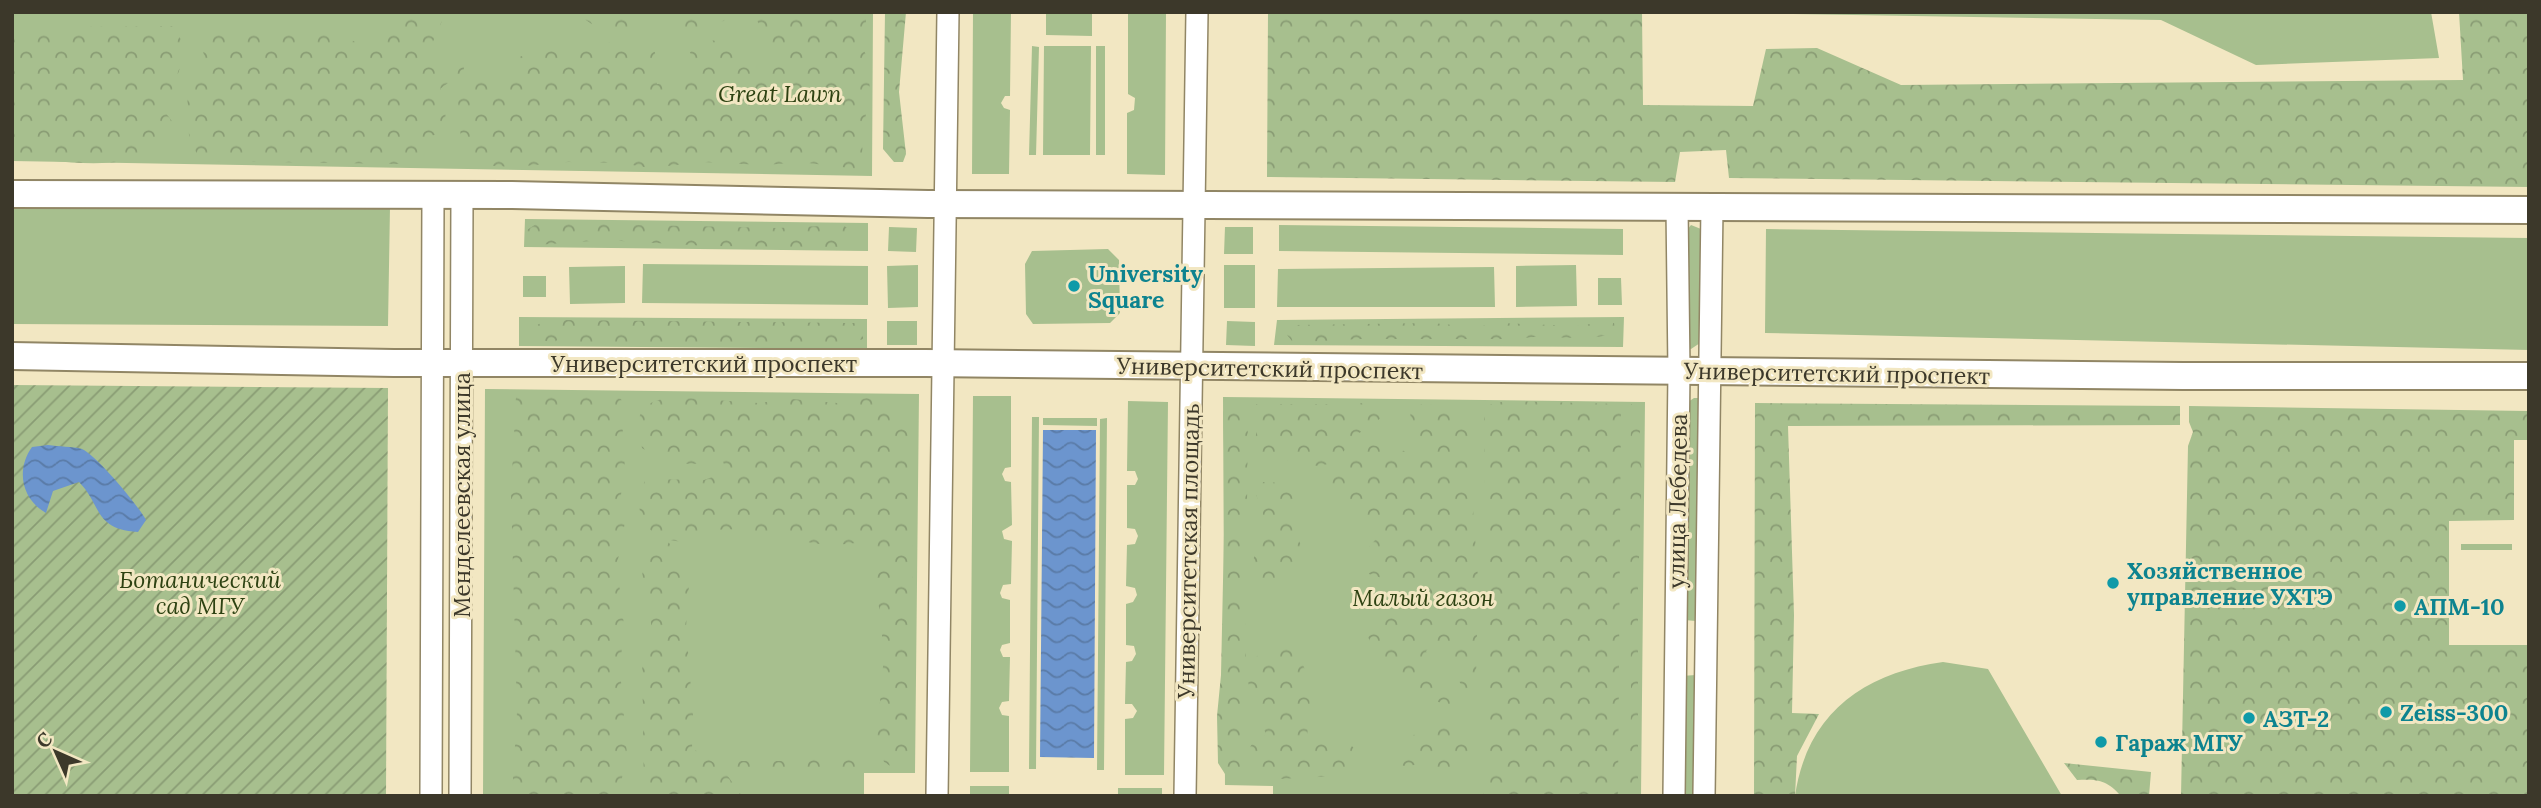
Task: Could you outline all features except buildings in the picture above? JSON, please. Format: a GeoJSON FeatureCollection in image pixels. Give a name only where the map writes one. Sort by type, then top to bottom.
{"type":"FeatureCollection","features":[{"type":"Feature","properties":{"kind":"main road"},"geometry":{"type":"LineString","coordinates":[[12,194],[462,195],[945,204],[2529,209]]}},
{"type":"Feature","properties":{"kind":"main road","name":"Университетский проспект"},"geometry":{"type":"LineString","coordinates":[[12,356],[433,363],[2529,376]]}},
{"type":"Feature","properties":{"kind":"street"},"geometry":{"type":"LineString","coordinates":[[937,796],[948,12]]}},
{"type":"Feature","properties":{"kind":"street","name":"Университетская площадь"},"geometry":{"type":"LineString","coordinates":[[1185,796],[1197,12]]}},
{"type":"Feature","properties":{"kind":"street","name":"Менделеевская улица"},"geometry":{"type":"LineString","coordinates":[[460,796],[462,195]]}},
{"type":"Feature","properties":{"kind":"street","name":"Менделеевская улица"},"geometry":{"type":"LineString","coordinates":[[431,796],[433,196]]}},
{"type":"Feature","properties":{"kind":"street","name":"улица Лебедева"},"geometry":{"type":"LineString","coordinates":[[1674,796],[1679,371],[1677,206]]}},
{"type":"Feature","properties":{"kind":"street","name":"улица Лебедева"},"geometry":{"type":"LineString","coordinates":[[1704,796],[1712,207]]}},
{"type":"Feature","properties":{"kind":"street"},"geometry":{"type":"LineString","coordinates":[[432,634],[436,644],[446,648],[457,644],[461,634]]}},
{"type":"Feature","properties":{"kind":"street"},"geometry":{"type":"LineString","coordinates":[[1675,638],[1689,649],[1705,639]]}},
{"type":"Feature","properties":{"kind":"green space","name":"Great Lawn"},"geometry":{"type":"Polygon","coordinates":[[[12,12],[873,12],[872,176],[12,161],[12,12]]]}},
{"type":"Feature","properties":{"kind":"green space"},"geometry":{"type":"Polygon","coordinates":[[[379,12],[446,12],[431,46],[439,65],[463,54],[464,71],[440,89],[446,94],[445,133],[429,136],[418,157],[403,164],[206,161],[198,157],[189,135],[187,90],[206,64],[200,38],[224,30],[286,35],[319,30],[330,31],[370,50],[387,39],[379,12]]]}},
{"type":"Feature","properties":{"kind":"green space"},"geometry":{"type":"Polygon","coordinates":[[[574,12],[631,12],[631,37],[602,31],[574,12]]]}},
{"type":"Feature","properties":{"kind":"green space"},"geometry":{"type":"Polygon","coordinates":[[[666,12],[728,12],[724,21],[672,33],[664,22],[666,12]]]}},
{"type":"Feature","properties":{"kind":"green space"},"geometry":{"type":"Polygon","coordinates":[[[753,12],[866,12],[866,35],[861,44],[866,54],[870,87],[858,169],[800,162],[766,165],[702,162],[650,168],[621,163],[568,162],[513,167],[479,165],[465,160],[462,154],[458,100],[476,82],[515,76],[517,58],[543,51],[574,51],[615,42],[632,43],[655,52],[657,84],[679,82],[694,67],[690,52],[710,40],[729,43],[770,69],[769,45],[753,12]]]}},
{"type":"Feature","properties":{"kind":"green space"},"geometry":{"type":"Polygon","coordinates":[[[885,12],[906,12],[899,92],[906,154],[903,162],[894,162],[883,149],[885,12]]]}},
{"type":"Feature","properties":{"kind":"green space"},"geometry":{"type":"Polygon","coordinates":[[[973,12],[1011,12],[1010,96],[1005,96],[1001,103],[1004,108],[1010,110],[1009,174],[972,174],[973,12]]]}},
{"type":"Feature","properties":{"kind":"green space"},"geometry":{"type":"Polygon","coordinates":[[[1046,12],[1092,12],[1092,36],[1046,35],[1046,12]]]}},
{"type":"Feature","properties":{"kind":"green space"},"geometry":{"type":"Polygon","coordinates":[[[1128,12],[1166,12],[1165,175],[1127,174],[1127,113],[1134,110],[1135,98],[1128,94],[1128,12]]]}},
{"type":"Feature","properties":{"kind":"green space"},"geometry":{"type":"Polygon","coordinates":[[[1268,12],[1642,12],[1643,105],[1753,106],[1766,49],[1817,48],[1901,85],[2463,80],[2459,12],[2529,12],[2529,187],[1729,178],[1726,150],[1680,152],[1675,182],[1267,177],[1268,12]]]}},
{"type":"Feature","properties":{"kind":"green space"},"geometry":{"type":"Polygon","coordinates":[[[1662,12],[2431,12],[2439,58],[2256,65],[2161,20],[1662,12]]]}},
{"type":"Feature","properties":{"kind":"green space"},"geometry":{"type":"Polygon","coordinates":[[[174,26],[186,50],[165,112],[177,128],[157,150],[140,158],[104,163],[12,156],[12,32],[38,33],[73,27],[174,26]]]}},
{"type":"Feature","properties":{"kind":"green space"},"geometry":{"type":"Polygon","coordinates":[[[1032,46],[1039,47],[1036,155],[1029,155],[1032,46]]]}},
{"type":"Feature","properties":{"kind":"green space"},"geometry":{"type":"Polygon","coordinates":[[[1044,46],[1091,46],[1090,155],[1043,155],[1044,46]]]}},
{"type":"Feature","properties":{"kind":"green space"},"geometry":{"type":"Polygon","coordinates":[[[1096,46],[1105,46],[1105,155],[1096,155],[1096,46]]]}},
{"type":"Feature","properties":{"kind":"green space"},"geometry":{"type":"Polygon","coordinates":[[[12,206],[390,207],[388,326],[12,324],[12,206]]]}},
{"type":"Feature","properties":{"kind":"green space"},"geometry":{"type":"Polygon","coordinates":[[[525,219],[868,223],[868,251],[524,247],[525,219]]]}},
{"type":"Feature","properties":{"kind":"green space"},"geometry":{"type":"Polygon","coordinates":[[[536,224],[778,228],[843,225],[860,237],[847,247],[708,246],[604,240],[536,245],[528,240],[527,230],[536,224]]]}},
{"type":"Feature","properties":{"kind":"green space"},"geometry":{"type":"Polygon","coordinates":[[[1279,225],[1623,229],[1623,255],[1279,251],[1279,225]]]}},
{"type":"Feature","properties":{"kind":"green space"},"geometry":{"type":"Polygon","coordinates":[[[1691,225],[1701,229],[1700,343],[1691,349],[1687,347],[1687,230],[1691,225]]]}},
{"type":"Feature","properties":{"kind":"green space"},"geometry":{"type":"Polygon","coordinates":[[[889,227],[917,228],[916,252],[888,251],[889,227]]]}},
{"type":"Feature","properties":{"kind":"green space"},"geometry":{"type":"Polygon","coordinates":[[[1225,227],[1253,227],[1253,254],[1224,254],[1225,227]]]}},
{"type":"Feature","properties":{"kind":"green space"},"geometry":{"type":"Polygon","coordinates":[[[1766,229],[2529,238],[2529,350],[1765,333],[1766,229]]]}},
{"type":"Feature","properties":{"kind":"green space"},"geometry":{"type":"Polygon","coordinates":[[[1108,249],[1119,260],[1120,313],[1110,323],[1033,324],[1026,314],[1025,264],[1032,251],[1108,249]]]}},
{"type":"Feature","properties":{"kind":"green space"},"geometry":{"type":"Polygon","coordinates":[[[643,264],[868,266],[868,305],[642,303],[643,264]]]}},
{"type":"Feature","properties":{"kind":"green space"},"geometry":{"type":"Polygon","coordinates":[[[918,265],[918,307],[888,308],[887,266],[918,265]]]}},
{"type":"Feature","properties":{"kind":"green space"},"geometry":{"type":"Polygon","coordinates":[[[1224,265],[1255,265],[1255,308],[1224,308],[1224,265]]]}},
{"type":"Feature","properties":{"kind":"green space"},"geometry":{"type":"Polygon","coordinates":[[[1576,265],[1577,306],[1516,307],[1516,266],[1576,265]]]}},
{"type":"Feature","properties":{"kind":"green space"},"geometry":{"type":"Polygon","coordinates":[[[625,266],[625,303],[570,304],[569,267],[625,266]]]}},
{"type":"Feature","properties":{"kind":"green space"},"geometry":{"type":"Polygon","coordinates":[[[1494,267],[1495,307],[1277,307],[1278,269],[1494,267]]]}},
{"type":"Feature","properties":{"kind":"green space"},"geometry":{"type":"Polygon","coordinates":[[[523,276],[546,276],[546,297],[523,297],[523,276]]]}},
{"type":"Feature","properties":{"kind":"green space"},"geometry":{"type":"Polygon","coordinates":[[[1598,278],[1621,278],[1622,305],[1598,305],[1598,278]]]}},
{"type":"Feature","properties":{"kind":"green space"},"geometry":{"type":"Polygon","coordinates":[[[519,317],[867,319],[867,349],[519,346],[519,317]]]}},
{"type":"Feature","properties":{"kind":"green space"},"geometry":{"type":"Polygon","coordinates":[[[1624,317],[1623,347],[1274,345],[1277,320],[1624,317]]]}},
{"type":"Feature","properties":{"kind":"green space"},"geometry":{"type":"Polygon","coordinates":[[[546,321],[858,323],[863,329],[863,339],[844,346],[576,343],[563,334],[555,342],[528,339],[530,328],[546,321]]]}},
{"type":"Feature","properties":{"kind":"green space"},"geometry":{"type":"Polygon","coordinates":[[[887,321],[917,321],[917,345],[887,345],[887,321]]]}},
{"type":"Feature","properties":{"kind":"green space"},"geometry":{"type":"Polygon","coordinates":[[[1227,321],[1255,322],[1255,346],[1226,345],[1227,321]]]}},
{"type":"Feature","properties":{"kind":"green space"},"geometry":{"type":"Polygon","coordinates":[[[1600,322],[1614,323],[1616,332],[1592,338],[1359,339],[1301,342],[1292,341],[1287,335],[1288,328],[1296,325],[1431,323],[1477,327],[1498,323],[1580,326],[1600,322]]]}},
{"type":"Feature","properties":{"kind":"green space","name":"Ботанический сад МГУ"},"geometry":{"type":"Polygon","coordinates":[[[12,385],[388,388],[386,796],[12,796],[12,385]]]}},
{"type":"Feature","properties":{"kind":"green space"},"geometry":{"type":"Polygon","coordinates":[[[485,389],[919,394],[915,773],[864,773],[864,796],[483,796],[485,389]]]}},
{"type":"Feature","properties":{"kind":"green space"},"geometry":{"type":"Polygon","coordinates":[[[600,393],[621,399],[626,412],[621,441],[625,460],[621,495],[625,522],[617,565],[624,626],[620,669],[627,755],[622,778],[624,796],[512,796],[517,712],[511,493],[516,396],[557,395],[576,400],[600,393]]]}},
{"type":"Feature","properties":{"kind":"green space"},"geometry":{"type":"Polygon","coordinates":[[[973,396],[1011,396],[1011,467],[1005,468],[1002,474],[1005,481],[1011,482],[1012,525],[1002,531],[1004,539],[1012,541],[1011,584],[1003,585],[1000,593],[1002,598],[1010,600],[1010,643],[1002,645],[1000,650],[1003,657],[1010,657],[1009,701],[1002,702],[999,708],[1002,715],[1009,716],[1009,772],[970,772],[973,396]]]}},
{"type":"Feature","properties":{"kind":"green space"},"geometry":{"type":"Polygon","coordinates":[[[671,397],[758,403],[792,399],[837,403],[867,398],[904,408],[912,421],[909,469],[913,566],[908,665],[911,752],[907,764],[895,769],[884,762],[877,736],[884,655],[879,607],[871,578],[875,553],[861,543],[820,544],[736,529],[717,530],[698,540],[679,541],[666,539],[647,526],[639,506],[646,479],[704,480],[726,472],[723,461],[681,463],[661,458],[642,448],[639,428],[641,413],[650,403],[671,397]]]}},
{"type":"Feature","properties":{"kind":"green space","name":"Малый газон"},"geometry":{"type":"Polygon","coordinates":[[[1223,397],[1645,402],[1641,796],[1273,796],[1273,786],[1225,785],[1223,397]]]}},
{"type":"Feature","properties":{"kind":"green space"},"geometry":{"type":"Polygon","coordinates":[[[1701,398],[1696,621],[1684,620],[1688,402],[1701,398]]]}},
{"type":"Feature","properties":{"kind":"green space"},"geometry":{"type":"Polygon","coordinates":[[[1230,399],[1248,407],[1247,506],[1243,537],[1245,737],[1242,764],[1236,774],[1225,774],[1218,763],[1217,716],[1221,675],[1225,488],[1223,412],[1230,399]]]}},
{"type":"Feature","properties":{"kind":"green space"},"geometry":{"type":"Polygon","coordinates":[[[1128,401],[1168,402],[1164,775],[1125,775],[1125,719],[1133,718],[1137,711],[1132,704],[1125,704],[1126,662],[1132,661],[1136,654],[1134,646],[1126,645],[1126,604],[1133,602],[1137,595],[1135,588],[1126,586],[1127,545],[1135,544],[1138,536],[1135,529],[1127,528],[1127,485],[1135,485],[1138,479],[1135,471],[1127,471],[1128,401]]]}},
{"type":"Feature","properties":{"kind":"green space"},"geometry":{"type":"Polygon","coordinates":[[[1506,401],[1621,404],[1618,796],[1483,796],[1488,728],[1484,406],[1506,401]]]}},
{"type":"Feature","properties":{"kind":"green space"},"geometry":{"type":"Polygon","coordinates":[[[1359,403],[1384,405],[1384,416],[1352,438],[1344,451],[1328,464],[1318,466],[1265,456],[1253,449],[1257,430],[1256,404],[1331,404],[1343,411],[1359,403]]]}},
{"type":"Feature","properties":{"kind":"green space"},"geometry":{"type":"Polygon","coordinates":[[[1755,403],[2180,406],[2180,425],[1788,426],[1794,615],[1792,713],[1819,714],[1797,756],[1795,796],[1754,796],[1755,403]]]}},
{"type":"Feature","properties":{"kind":"green space"},"geometry":{"type":"Polygon","coordinates":[[[1423,404],[1469,409],[1473,426],[1470,468],[1478,578],[1476,680],[1468,697],[1438,641],[1426,651],[1436,676],[1456,702],[1452,706],[1425,698],[1404,683],[1388,677],[1368,637],[1364,619],[1370,607],[1402,590],[1398,583],[1369,574],[1364,558],[1378,537],[1354,505],[1323,481],[1362,443],[1415,453],[1427,449],[1415,430],[1410,415],[1410,408],[1423,404]]]}},
{"type":"Feature","properties":{"kind":"green space"},"geometry":{"type":"Polygon","coordinates":[[[1631,404],[1639,404],[1642,412],[1638,450],[1642,470],[1638,587],[1638,796],[1630,796],[1629,770],[1631,404]]]}},
{"type":"Feature","properties":{"kind":"green space"},"geometry":{"type":"Polygon","coordinates":[[[2189,406],[2529,411],[2529,440],[2514,440],[2514,520],[2449,521],[2449,645],[2529,645],[2529,796],[2181,796],[2188,446],[2193,432],[2189,422],[2189,406]]]}},
{"type":"Feature","properties":{"kind":"green space"},"geometry":{"type":"Polygon","coordinates":[[[1032,417],[1039,417],[1036,769],[1029,769],[1032,417]]]}},
{"type":"Feature","properties":{"kind":"green space"},"geometry":{"type":"Polygon","coordinates":[[[1043,418],[1097,418],[1097,426],[1043,425],[1043,418]]]}},
{"type":"Feature","properties":{"kind":"green space"},"geometry":{"type":"Polygon","coordinates":[[[1107,418],[1104,770],[1097,770],[1100,419],[1107,418]]]}},
{"type":"Feature","properties":{"kind":"green space"},"geometry":{"type":"Polygon","coordinates":[[[1263,482],[1284,483],[1298,500],[1295,532],[1309,563],[1285,579],[1272,580],[1258,576],[1253,562],[1263,514],[1256,494],[1263,482]]]}},
{"type":"Feature","properties":{"kind":"green space"},"geometry":{"type":"Polygon","coordinates":[[[667,541],[678,552],[689,585],[686,627],[693,713],[692,748],[722,768],[742,796],[644,796],[642,649],[652,630],[642,574],[645,552],[650,542],[667,541]]]}},
{"type":"Feature","properties":{"kind":"green space"},"geometry":{"type":"Polygon","coordinates":[[[2461,544],[2512,544],[2512,550],[2461,550],[2461,544]]]}},
{"type":"Feature","properties":{"kind":"green space"},"geometry":{"type":"Polygon","coordinates":[[[1284,645],[1304,666],[1308,678],[1310,704],[1307,745],[1327,738],[1340,738],[1366,761],[1366,768],[1339,776],[1278,779],[1247,763],[1251,745],[1266,735],[1250,690],[1250,669],[1266,647],[1284,645]]]}},
{"type":"Feature","properties":{"kind":"green space"},"geometry":{"type":"Polygon","coordinates":[[[1943,662],[1988,669],[2062,796],[1795,796],[1812,742],[1826,720],[1844,702],[1865,687],[1888,676],[1943,662]]]}},
{"type":"Feature","properties":{"kind":"green space"},"geometry":{"type":"Polygon","coordinates":[[[1696,675],[1696,796],[1681,796],[1681,676],[1696,675]]]}},
{"type":"Feature","properties":{"kind":"green space"},"geometry":{"type":"Polygon","coordinates":[[[1448,720],[1456,720],[1469,736],[1472,754],[1469,768],[1454,776],[1439,777],[1422,762],[1408,767],[1394,763],[1403,743],[1412,735],[1430,734],[1448,720]]]}},
{"type":"Feature","properties":{"kind":"green space"},"geometry":{"type":"Polygon","coordinates":[[[824,757],[856,759],[869,766],[857,771],[809,767],[736,769],[734,761],[794,761],[824,757]]]}},
{"type":"Feature","properties":{"kind":"green space"},"geometry":{"type":"Polygon","coordinates":[[[2064,763],[2151,772],[2149,796],[2121,796],[2101,782],[2077,780],[2064,763]]]}},
{"type":"Feature","properties":{"kind":"green space"},"geometry":{"type":"Polygon","coordinates":[[[970,786],[1009,786],[1009,796],[970,796],[970,786]]]}},
{"type":"Feature","properties":{"kind":"green space"},"geometry":{"type":"Polygon","coordinates":[[[1118,788],[1162,788],[1162,796],[1118,796],[1118,788]]]}},
{"type":"Feature","properties":{"kind":"water"},"geometry":{"type":"Polygon","coordinates":[[[1043,430],[1096,430],[1094,758],[1040,757],[1043,430]]]}},
{"type":"Feature","properties":{"kind":"water"},"geometry":{"type":"Polygon","coordinates":[[[48,445],[82,449],[97,461],[142,513],[146,520],[138,532],[123,530],[106,521],[79,482],[53,491],[46,513],[38,507],[26,492],[24,465],[32,447],[48,445]]]}},
{"type":"Feature","properties":{"kind":"place","name":"University Square"},"geometry":{"type":"Point","coordinates":[1074,286]}},
{"type":"Feature","properties":{"kind":"place","name":"Хозяйственное управление УХТЭ"},"geometry":{"type":"Point","coordinates":[2113,583]}},
{"type":"Feature","properties":{"kind":"place","name":"АПМ-10"},"geometry":{"type":"Point","coordinates":[2400,606]}},
{"type":"Feature","properties":{"kind":"place","name":"Zeiss-300"},"geometry":{"type":"Point","coordinates":[2386,712]}},
{"type":"Feature","properties":{"kind":"place","name":"АЗТ-2"},"geometry":{"type":"Point","coordinates":[2249,718]}},
{"type":"Feature","properties":{"kind":"place","name":"Гараж МГУ"},"geometry":{"type":"Point","coordinates":[2101,742]}}]}
